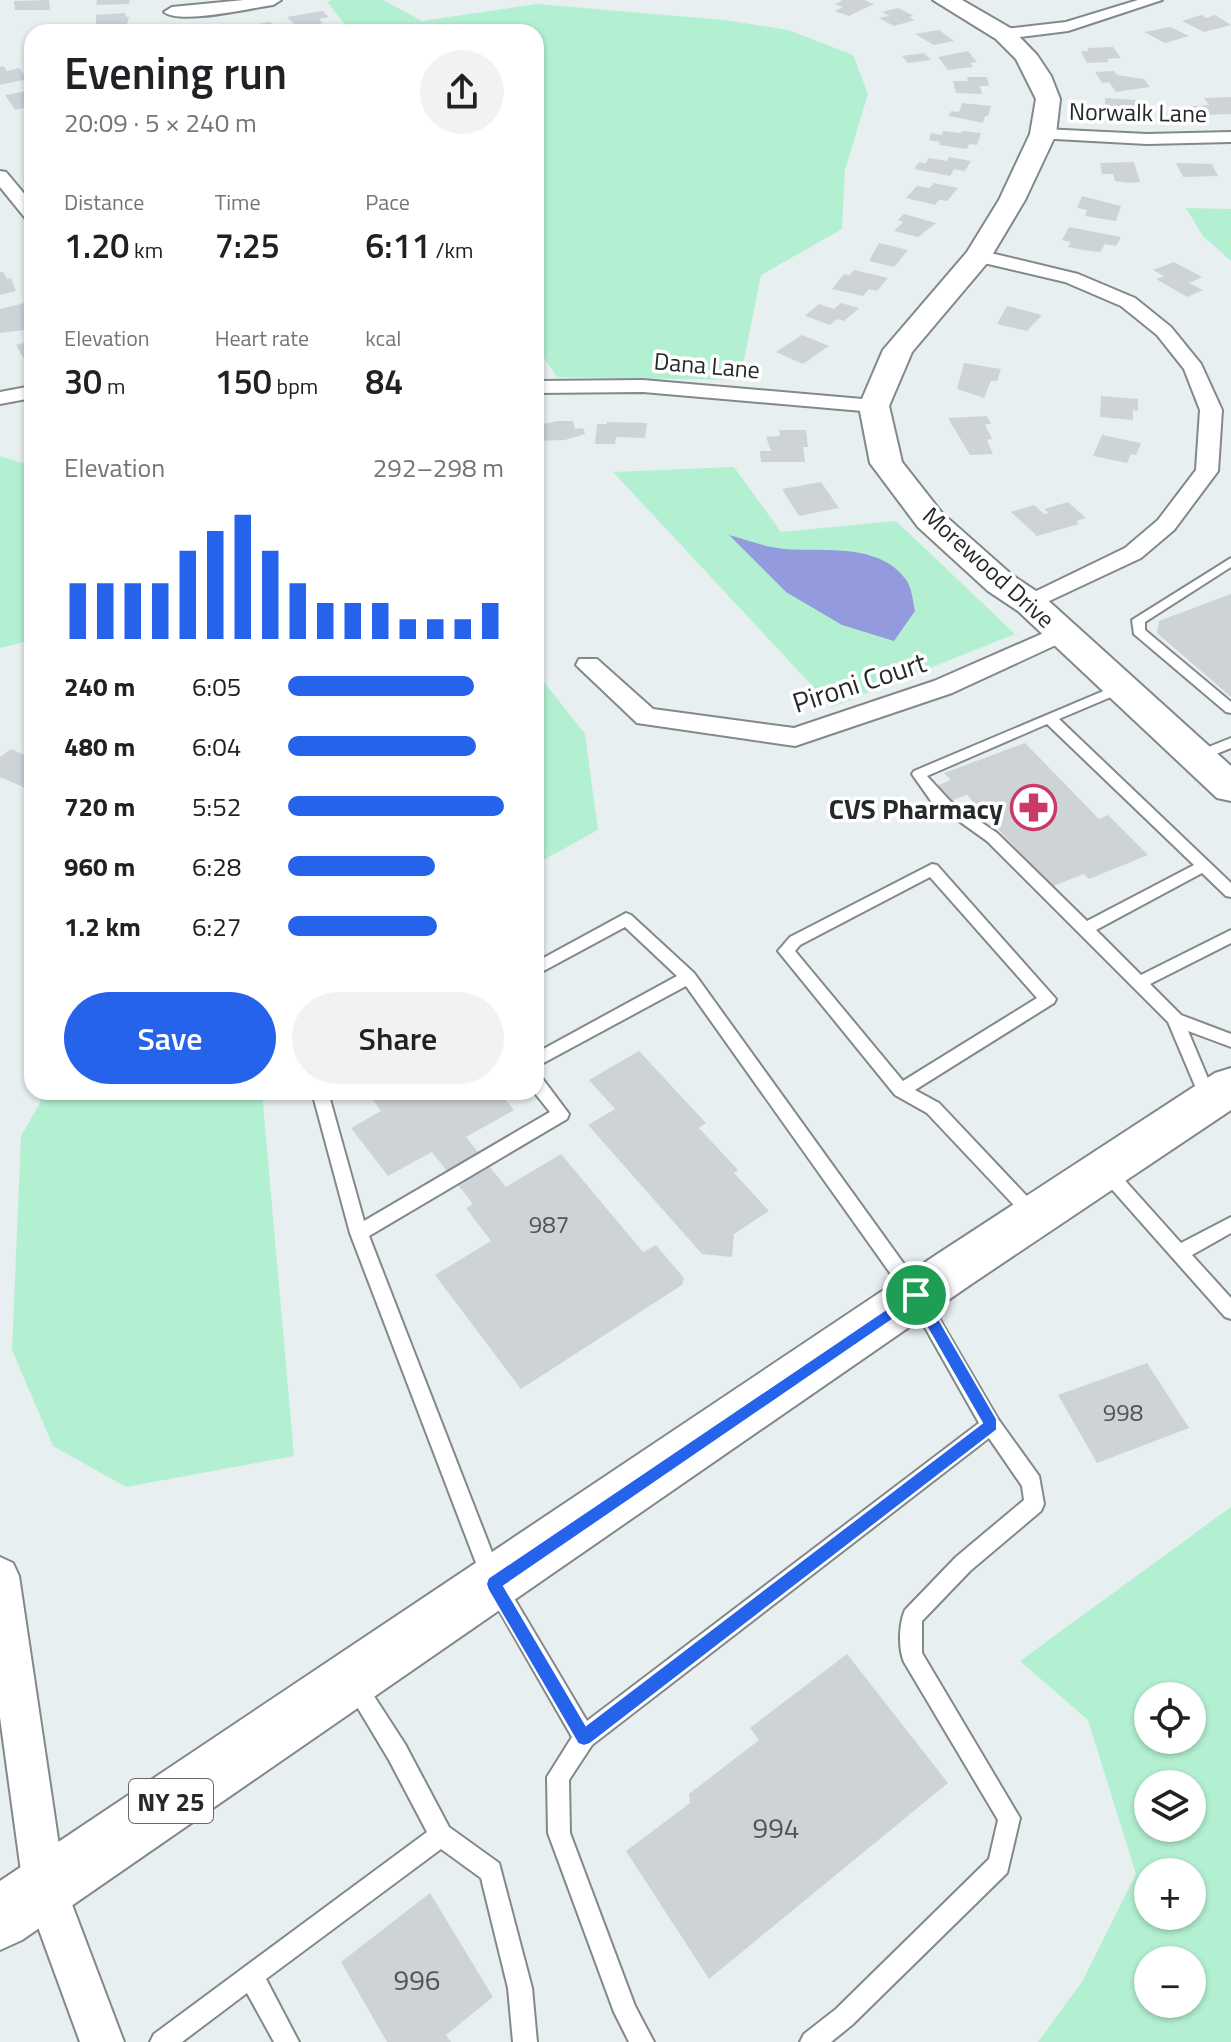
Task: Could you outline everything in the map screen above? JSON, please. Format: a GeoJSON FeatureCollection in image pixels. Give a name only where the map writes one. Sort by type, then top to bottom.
{"type":"FeatureCollection","features":[{"type":"Feature","properties":{"kind":"street"},"geometry":{"type":"LineString","coordinates":[[174,6],[203,11],[273,0]]}},
{"type":"Feature","properties":{"kind":"street"},"geometry":{"type":"LineString","coordinates":[[874,406],[898,350],[978,256],[1012,200],[1043,134],[1048,99],[1039,76],[1025,55],[1004,34],[944,0]]}},
{"type":"Feature","properties":{"kind":"street"},"geometry":{"type":"LineString","coordinates":[[1004,34],[1068,26],[1154,0]]}},
{"type":"Feature","properties":{"kind":"street","name":"Norwalk Lane"},"geometry":{"type":"LineString","coordinates":[[1043,134],[1147,139],[1231,137]]}},
{"type":"Feature","properties":{"kind":"street"},"geometry":{"type":"LineString","coordinates":[[0,176],[24,205]]}},
{"type":"Feature","properties":{"kind":"street"},"geometry":{"type":"LineString","coordinates":[[978,256],[1071,278],[1128,302],[1164,331],[1194,368],[1211,410],[1207,471],[1166,525],[1133,553],[1030,603]]}},
{"type":"Feature","properties":{"kind":"street","name":"Dana Lane"},"geometry":{"type":"LineString","coordinates":[[544,387],[643,386],[874,406]]}},
{"type":"Feature","properties":{"kind":"street"},"geometry":{"type":"LineString","coordinates":[[0,398],[24,394]]}},
{"type":"Feature","properties":{"kind":"street","name":"Morewood Drive"},"geometry":{"type":"LineString","coordinates":[[874,406],[886,463],[930,520],[1000,583],[1030,603],[1231,788]]}},
{"type":"Feature","properties":{"kind":"street","name":"Pironi Court"},"geometry":{"type":"LineString","coordinates":[[588,665],[646,717],[795,737],[943,687],[1062,633]]}},
{"type":"Feature","properties":{"kind":"street","name":"NY 25"},"geometry":{"type":"LineString","coordinates":[[22,1902],[352,1681],[916,1295],[1220,1093]]}},
{"type":"Feature","properties":{"kind":"street"},"geometry":{"type":"LineString","coordinates":[[0,1576],[22,1902],[102,2042]]}},
{"type":"Feature","properties":{"kind":"lane"},"geometry":{"type":"LineString","coordinates":[[1231,562],[1138,620],[1139,631],[1231,709]]}},
{"type":"Feature","properties":{"kind":"lane"},"geometry":{"type":"LineString","coordinates":[[1120,688],[919,774],[945,807],[989,833],[1175,1019],[1220,1093]]}},
{"type":"Feature","properties":{"kind":"lane"},"geometry":{"type":"LineString","coordinates":[[1049,718],[1231,892]]}},
{"type":"Feature","properties":{"kind":"lane"},"geometry":{"type":"LineString","coordinates":[[1196,757],[1231,743]]}},
{"type":"Feature","properties":{"kind":"lane"},"geometry":{"type":"LineString","coordinates":[[1084,929],[1204,866]]}},
{"type":"Feature","properties":{"kind":"lane"},"geometry":{"type":"LineString","coordinates":[[901,1090],[1048,999],[932,869],[795,941],[786,951],[901,1090],[933,1108],[1035,1216]]}},
{"type":"Feature","properties":{"kind":"lane"},"geometry":{"type":"LineString","coordinates":[[544,965],[626,919],[688,977],[916,1295],[991,1425],[1032,1483],[1034,1504],[963,1564],[912,1617],[911,1655],[1009,1818],[999,1865],[844,2017],[812,2042]]}},
{"type":"Feature","properties":{"kind":"lane"},"geometry":{"type":"LineString","coordinates":[[1139,983],[1231,936]]}},
{"type":"Feature","properties":{"kind":"lane"},"geometry":{"type":"LineString","coordinates":[[544,1057],[688,977]]}},
{"type":"Feature","properties":{"kind":"lane"},"geometry":{"type":"LineString","coordinates":[[1175,1019],[1231,1041]]}},
{"type":"Feature","properties":{"kind":"lane"},"geometry":{"type":"LineString","coordinates":[[359,1233],[561,1114],[544,1093]]}},
{"type":"Feature","properties":{"kind":"lane"},"geometry":{"type":"LineString","coordinates":[[322,1100],[359,1233],[494,1584],[584,1737]]}},
{"type":"Feature","properties":{"kind":"lane"},"geometry":{"type":"LineString","coordinates":[[1105,1170],[1231,1311]]}},
{"type":"Feature","properties":{"kind":"lane"},"geometry":{"type":"LineString","coordinates":[[1179,1253],[1231,1224]]}},
{"type":"Feature","properties":{"kind":"lane"},"geometry":{"type":"LineString","coordinates":[[642,2042],[626,2012],[559,1833],[558,1777],[584,1737],[991,1425]]}},
{"type":"Feature","properties":{"kind":"lane"},"geometry":{"type":"LineString","coordinates":[[352,1681],[397,1752],[441,1835],[491,1871],[520,1988],[525,2042]]}},
{"type":"Feature","properties":{"kind":"lane"},"geometry":{"type":"LineString","coordinates":[[162,2042],[441,1835]]}},
{"type":"Feature","properties":{"kind":"lane"},"geometry":{"type":"LineString","coordinates":[[251,1976],[287,2042]]}},
{"type":"Feature","properties":{"kind":"green space"},"geometry":{"type":"Polygon","coordinates":[[[383,0],[422,21],[537,4],[725,20],[788,30],[853,55],[868,94],[845,170],[842,229],[761,275],[740,380],[557,377],[544,358],[544,24],[345,24],[327,2],[383,0]]]}},
{"type":"Feature","properties":{"kind":"green space"},"geometry":{"type":"Polygon","coordinates":[[[1186,208],[1231,209],[1231,261],[1203,236],[1186,208]]]}},
{"type":"Feature","properties":{"kind":"green space"},"geometry":{"type":"Polygon","coordinates":[[[0,456],[24,464],[24,642],[0,648],[0,456]]]}},
{"type":"Feature","properties":{"kind":"green space"},"geometry":{"type":"Polygon","coordinates":[[[734,467],[781,532],[896,521],[1015,634],[832,707],[613,472],[734,467]]]}},
{"type":"Feature","properties":{"kind":"green space"},"geometry":{"type":"Polygon","coordinates":[[[544,682],[585,734],[598,830],[544,860],[544,682]]]}},
{"type":"Feature","properties":{"kind":"green space"},"geometry":{"type":"Polygon","coordinates":[[[41,1100],[263,1100],[294,1456],[126,1487],[53,1446],[12,1350],[21,1136],[41,1100]]]}},
{"type":"Feature","properties":{"kind":"green space"},"geometry":{"type":"Polygon","coordinates":[[[1231,1507],[1231,2042],[1038,2042],[1082,1982],[1134,1878],[1134,1930],[1206,1930],[1206,1858],[1134,1858],[1134,1868],[1088,1720],[1020,1661],[1231,1507]]]}},
{"type":"Feature","properties":{"kind":"water"},"geometry":{"type":"Polygon","coordinates":[[[729,535],[777,548],[833,550],[882,560],[907,581],[915,611],[894,641],[842,625],[786,592],[729,535]]]}},
{"type":"Feature","properties":{"kind":"building"},"geometry":{"type":"Polygon","coordinates":[[[49,0],[50,10],[15,10],[14,1],[49,0]]]}},
{"type":"Feature","properties":{"kind":"building"},"geometry":{"type":"Polygon","coordinates":[[[97,0],[130,0],[129,4],[96,5],[97,0]]]}},
{"type":"Feature","properties":{"kind":"building"},"geometry":{"type":"Polygon","coordinates":[[[843,0],[864,0],[874,4],[849,16],[834,11],[843,7],[835,4],[843,0]]]}},
{"type":"Feature","properties":{"kind":"building"},"geometry":{"type":"Polygon","coordinates":[[[898,8],[914,16],[909,17],[915,20],[894,26],[879,18],[889,16],[882,12],[898,8]]]}},
{"type":"Feature","properties":{"kind":"building"},"geometry":{"type":"Polygon","coordinates":[[[323,11],[329,17],[319,19],[323,23],[318,24],[294,24],[287,17],[323,11]]]}},
{"type":"Feature","properties":{"kind":"building"},"geometry":{"type":"Polygon","coordinates":[[[125,13],[126,17],[129,16],[127,24],[96,24],[96,15],[125,13]]]}},
{"type":"Feature","properties":{"kind":"building"},"geometry":{"type":"Polygon","coordinates":[[[1201,15],[1207,18],[1215,15],[1231,25],[1204,32],[1182,21],[1201,15]]]}},
{"type":"Feature","properties":{"kind":"building"},"geometry":{"type":"Polygon","coordinates":[[[1170,27],[1189,36],[1165,43],[1144,32],[1170,27]]]}},
{"type":"Feature","properties":{"kind":"building"},"geometry":{"type":"Polygon","coordinates":[[[939,30],[954,41],[934,45],[915,34],[939,30]]]}},
{"type":"Feature","properties":{"kind":"building"},"geometry":{"type":"Polygon","coordinates":[[[1113,47],[1121,58],[1107,59],[1109,62],[1087,63],[1081,51],[1089,51],[1087,48],[1113,47]]]}},
{"type":"Feature","properties":{"kind":"building"},"geometry":{"type":"Polygon","coordinates":[[[968,51],[977,62],[970,63],[973,67],[948,70],[938,57],[968,51]]]}},
{"type":"Feature","properties":{"kind":"building"},"geometry":{"type":"Polygon","coordinates":[[[924,53],[931,60],[908,63],[902,56],[924,53]]]}},
{"type":"Feature","properties":{"kind":"building"},"geometry":{"type":"Polygon","coordinates":[[[0,67],[7,71],[19,68],[24,80],[0,85],[0,67]]]}},
{"type":"Feature","properties":{"kind":"building"},"geometry":{"type":"Polygon","coordinates":[[[1114,71],[1117,75],[1144,79],[1150,87],[1116,92],[1109,82],[1102,83],[1095,72],[1114,71]]]}},
{"type":"Feature","properties":{"kind":"building"},"geometry":{"type":"Polygon","coordinates":[[[967,77],[987,77],[989,86],[980,86],[982,94],[956,93],[953,81],[968,81],[967,77]]]}},
{"type":"Feature","properties":{"kind":"building"},"geometry":{"type":"Polygon","coordinates":[[[24,91],[24,108],[15,110],[5,95],[24,91]]]}},
{"type":"Feature","properties":{"kind":"building"},"geometry":{"type":"Polygon","coordinates":[[[1231,97],[1231,114],[1199,115],[1192,106],[1209,105],[1204,98],[1231,97]]]}},
{"type":"Feature","properties":{"kind":"building"},"geometry":{"type":"Polygon","coordinates":[[[1105,98],[1136,100],[1136,115],[1112,113],[1111,105],[1105,105],[1105,98]]]}},
{"type":"Feature","properties":{"kind":"building"},"geometry":{"type":"Polygon","coordinates":[[[962,103],[991,106],[983,123],[949,116],[951,111],[959,112],[962,103]]]}},
{"type":"Feature","properties":{"kind":"building"},"geometry":{"type":"Polygon","coordinates":[[[943,131],[981,133],[977,145],[969,144],[967,149],[939,145],[940,142],[929,140],[931,133],[942,135],[943,131]]]}},
{"type":"Feature","properties":{"kind":"building"},"geometry":{"type":"Polygon","coordinates":[[[949,157],[971,161],[965,171],[954,169],[950,176],[914,169],[919,162],[925,164],[929,158],[947,161],[949,157]]]}},
{"type":"Feature","properties":{"kind":"building"},"geometry":{"type":"Polygon","coordinates":[[[1134,162],[1140,182],[1115,181],[1113,174],[1102,174],[1100,163],[1134,162]]]}},
{"type":"Feature","properties":{"kind":"building"},"geometry":{"type":"Polygon","coordinates":[[[1176,163],[1212,164],[1218,176],[1183,177],[1176,163]]]}},
{"type":"Feature","properties":{"kind":"building"},"geometry":{"type":"Polygon","coordinates":[[[934,183],[958,188],[947,201],[939,200],[935,205],[906,198],[917,186],[929,188],[934,183]]]}},
{"type":"Feature","properties":{"kind":"building"},"geometry":{"type":"Polygon","coordinates":[[[1082,196],[1121,206],[1116,221],[1085,216],[1087,210],[1077,208],[1082,196]]]}},
{"type":"Feature","properties":{"kind":"building"},"geometry":{"type":"Polygon","coordinates":[[[904,214],[936,223],[918,237],[894,231],[903,222],[898,220],[904,214]]]}},
{"type":"Feature","properties":{"kind":"building"},"geometry":{"type":"Polygon","coordinates":[[[1069,227],[1121,237],[1116,246],[1105,244],[1100,252],[1083,250],[1068,247],[1071,242],[1062,240],[1069,227]]]}},
{"type":"Feature","properties":{"kind":"building"},"geometry":{"type":"Polygon","coordinates":[[[879,243],[908,250],[894,267],[869,261],[879,243]]]}},
{"type":"Feature","properties":{"kind":"building"},"geometry":{"type":"Polygon","coordinates":[[[1174,262],[1202,277],[1189,283],[1203,290],[1187,297],[1156,279],[1164,276],[1153,270],[1174,262]]]}},
{"type":"Feature","properties":{"kind":"building"},"geometry":{"type":"Polygon","coordinates":[[[854,270],[888,278],[877,291],[869,289],[863,296],[832,289],[844,274],[850,275],[854,270]]]}},
{"type":"Feature","properties":{"kind":"building"},"geometry":{"type":"Polygon","coordinates":[[[0,272],[7,279],[11,278],[16,291],[0,295],[0,272]]]}},
{"type":"Feature","properties":{"kind":"building"},"geometry":{"type":"Polygon","coordinates":[[[24,303],[24,330],[0,333],[0,309],[24,303]]]}},
{"type":"Feature","properties":{"kind":"building"},"geometry":{"type":"Polygon","coordinates":[[[841,303],[859,308],[844,321],[837,319],[830,325],[805,316],[819,304],[834,309],[841,303]]]}},
{"type":"Feature","properties":{"kind":"building"},"geometry":{"type":"Polygon","coordinates":[[[1007,306],[1042,315],[1027,331],[997,324],[1007,306]]]}},
{"type":"Feature","properties":{"kind":"building"},"geometry":{"type":"Polygon","coordinates":[[[802,335],[829,346],[803,364],[776,352],[802,335]]]}},
{"type":"Feature","properties":{"kind":"building"},"geometry":{"type":"Polygon","coordinates":[[[24,343],[24,359],[16,345],[24,343]]]}},
{"type":"Feature","properties":{"kind":"building"},"geometry":{"type":"Polygon","coordinates":[[[964,363],[1001,369],[997,381],[991,381],[984,398],[957,389],[964,363]]]}},
{"type":"Feature","properties":{"kind":"building"},"geometry":{"type":"Polygon","coordinates":[[[1101,396],[1138,399],[1138,411],[1133,410],[1133,420],[1100,417],[1101,396]]]}},
{"type":"Feature","properties":{"kind":"building"},"geometry":{"type":"Polygon","coordinates":[[[987,416],[991,424],[985,424],[992,439],[987,440],[993,454],[970,455],[948,418],[987,416]]]}},
{"type":"Feature","properties":{"kind":"building"},"geometry":{"type":"Polygon","coordinates":[[[573,421],[575,429],[583,428],[585,434],[565,440],[544,441],[544,424],[573,421]]]}},
{"type":"Feature","properties":{"kind":"building"},"geometry":{"type":"Polygon","coordinates":[[[647,423],[645,438],[616,437],[615,444],[595,444],[597,424],[647,423]]]}},
{"type":"Feature","properties":{"kind":"building"},"geometry":{"type":"Polygon","coordinates":[[[779,430],[806,430],[808,447],[803,447],[805,462],[761,462],[760,451],[771,451],[766,437],[780,436],[779,430]]]}},
{"type":"Feature","properties":{"kind":"building"},"geometry":{"type":"Polygon","coordinates":[[[1102,435],[1141,443],[1136,455],[1131,454],[1127,463],[1093,456],[1102,435]]]}},
{"type":"Feature","properties":{"kind":"building"},"geometry":{"type":"Polygon","coordinates":[[[821,482],[839,508],[799,516],[782,489],[821,482]]]}},
{"type":"Feature","properties":{"kind":"building"},"geometry":{"type":"Polygon","coordinates":[[[1068,502],[1086,518],[1076,521],[1079,524],[1037,536],[1011,512],[1034,505],[1044,514],[1049,513],[1044,509],[1068,502]]]}},
{"type":"Feature","properties":{"kind":"building"},"geometry":{"type":"Polygon","coordinates":[[[1231,594],[1231,697],[1157,633],[1159,621],[1231,594]]]}},
{"type":"Feature","properties":{"kind":"building","name":"CVS Pharmacy"},"geometry":{"type":"Polygon","coordinates":[[[1025,743],[1099,819],[1108,815],[1148,855],[1089,879],[1084,874],[1051,887],[967,795],[950,801],[936,786],[951,780],[944,773],[1025,743]]]}},
{"type":"Feature","properties":{"kind":"building"},"geometry":{"type":"Polygon","coordinates":[[[11,749],[24,755],[24,788],[0,777],[0,757],[11,749]]]}},
{"type":"Feature","properties":{"kind":"building"},"geometry":{"type":"Polygon","coordinates":[[[639,1051],[706,1123],[699,1128],[738,1170],[734,1173],[769,1211],[734,1234],[732,1257],[702,1254],[588,1125],[615,1109],[589,1080],[639,1051]]]}},
{"type":"Feature","properties":{"kind":"building"},"geometry":{"type":"Polygon","coordinates":[[[373,1100],[506,1100],[514,1110],[466,1137],[506,1187],[561,1154],[643,1252],[656,1245],[684,1278],[682,1285],[521,1389],[435,1275],[491,1241],[466,1208],[473,1204],[432,1152],[388,1176],[351,1128],[381,1111],[373,1100]]]}},
{"type":"Feature","properties":{"kind":"building"},"geometry":{"type":"Polygon","coordinates":[[[1147,1363],[1189,1428],[1097,1463],[1058,1395],[1147,1363]]]}},
{"type":"Feature","properties":{"kind":"building"},"geometry":{"type":"Polygon","coordinates":[[[847,1654],[948,1783],[709,1979],[626,1851],[690,1803],[689,1794],[759,1740],[750,1728],[847,1654]]]}},
{"type":"Feature","properties":{"kind":"building"},"geometry":{"type":"Polygon","coordinates":[[[430,1893],[493,1997],[446,2035],[451,2042],[387,2042],[341,1962],[430,1893]]]}},
{"type":"Feature","properties":{"kind":"place","name":"CVS Pharmacy"},"geometry":{"type":"Point","coordinates":[1034,808]}},
{"type":"Feature","properties":{"kind":"route"},"geometry":{"type":"LineString","coordinates":[[916,1295],[991,1425],[584,1737],[494,1584],[916,1295]]}}]}
